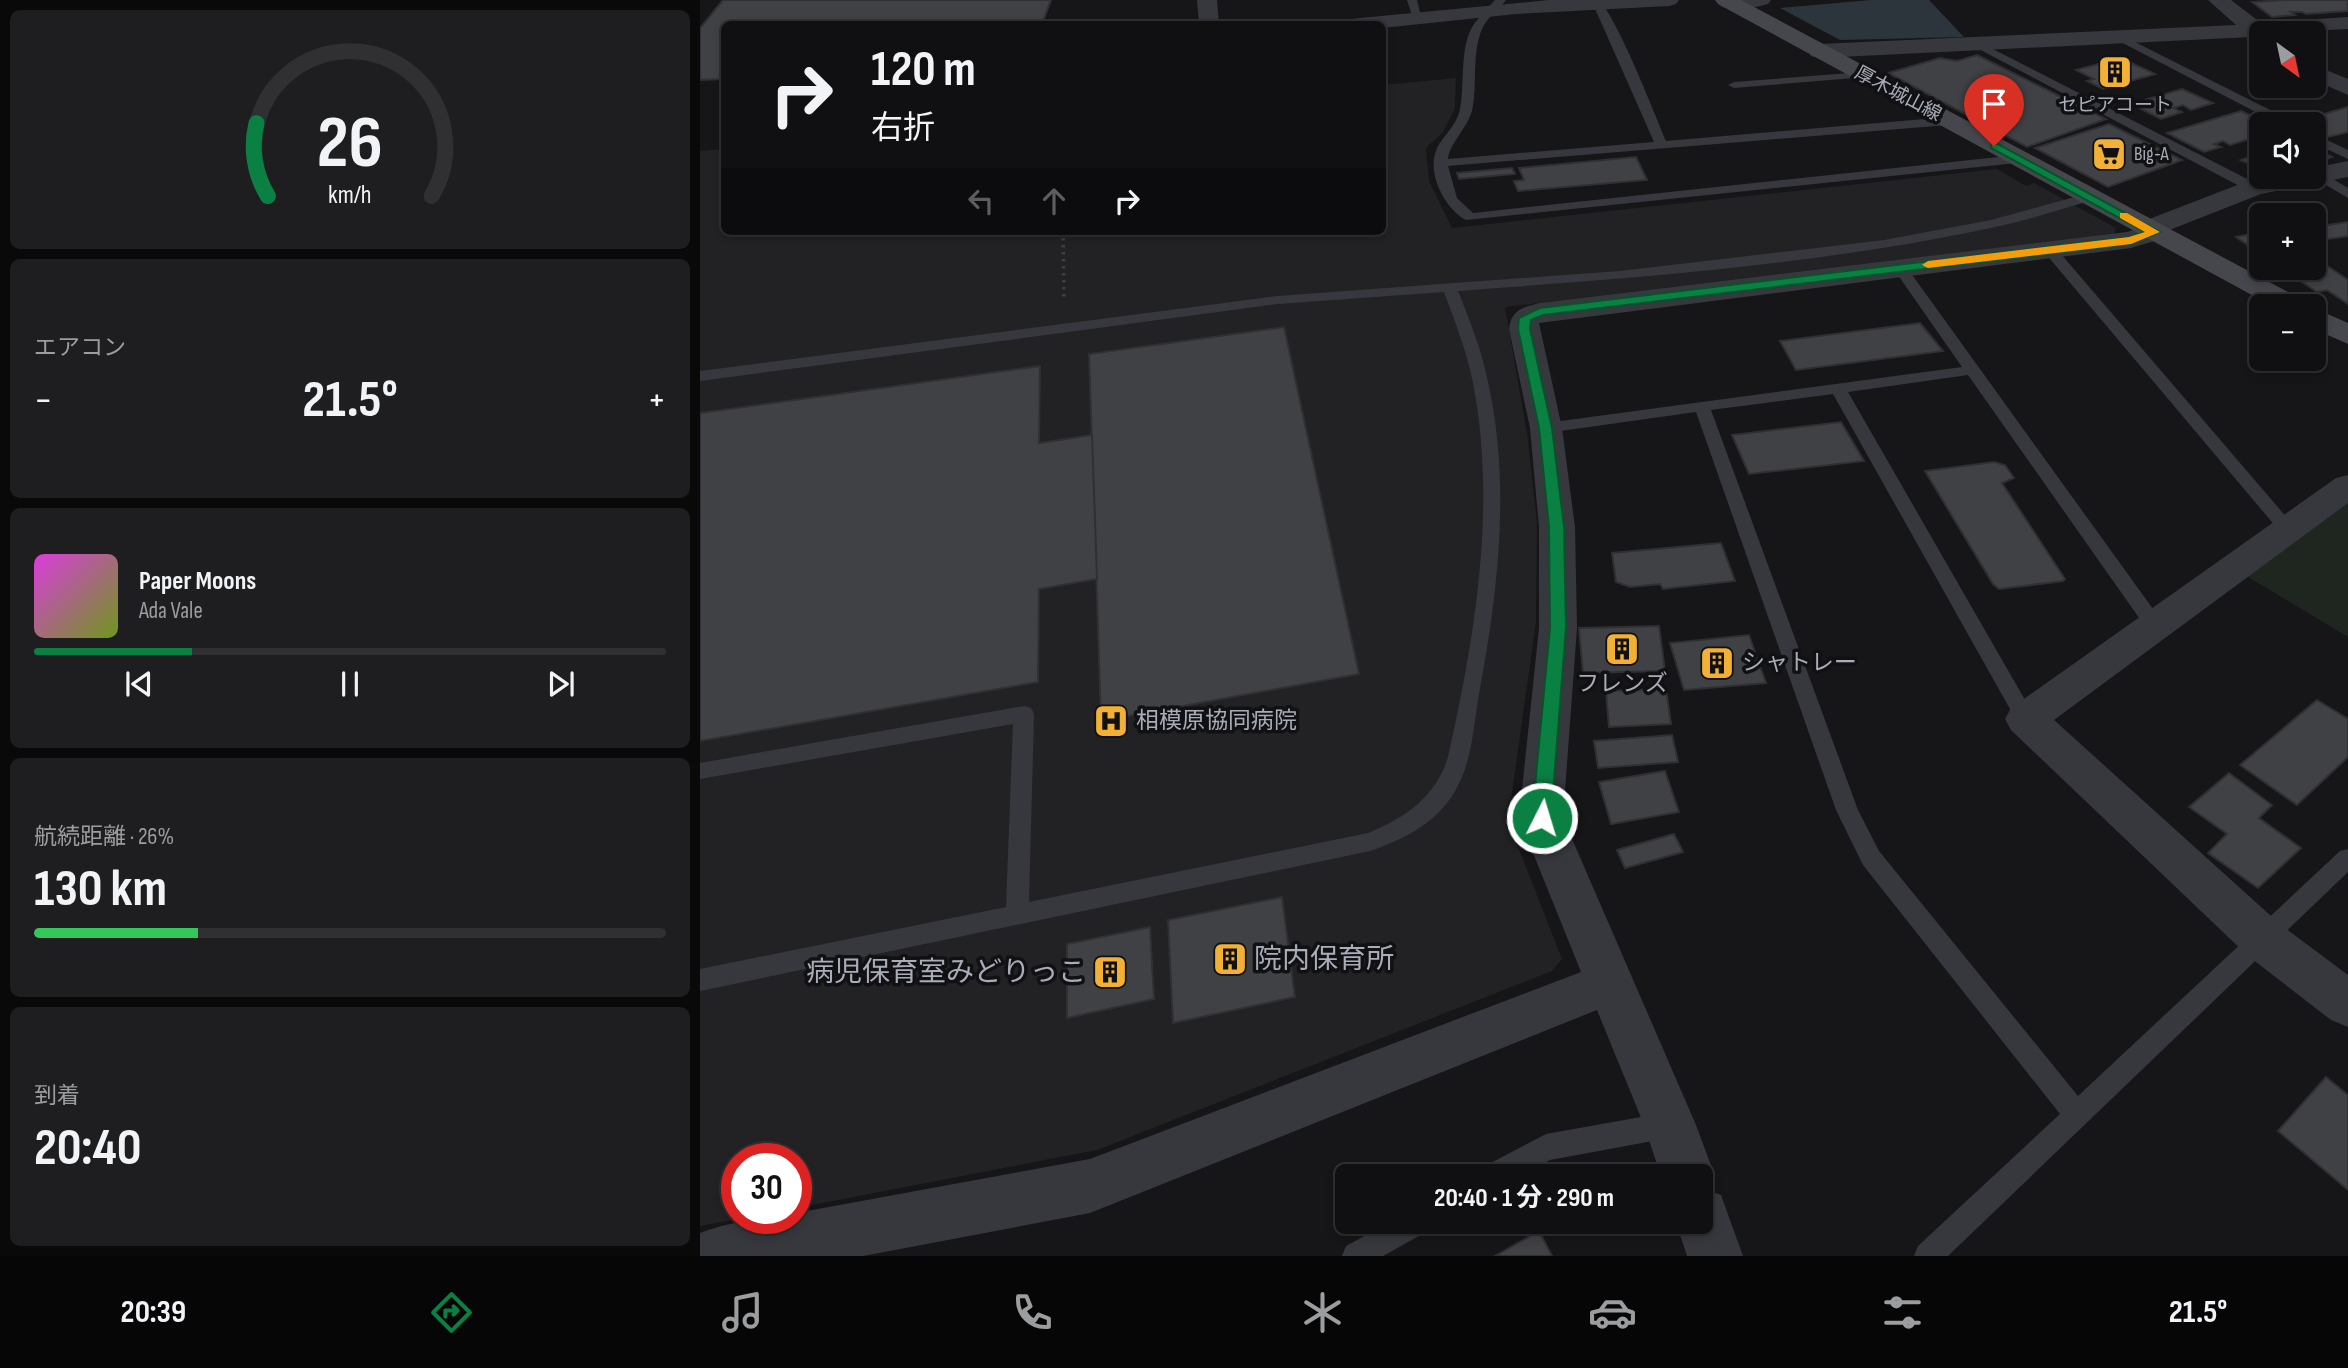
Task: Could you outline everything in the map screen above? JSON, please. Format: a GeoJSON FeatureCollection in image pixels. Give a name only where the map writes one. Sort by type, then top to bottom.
{"type":"FeatureCollection","features":[{"type":"Feature","properties":{"kind":"main road","name":"厚木城山線"},"geometry":{"type":"LineString","coordinates":[[1727,1],[2271,294]]}},
{"type":"Feature","properties":{"kind":"main road"},"geometry":{"type":"LineString","coordinates":[[2326,323],[2348,335]]}},
{"type":"Feature","properties":{"kind":"street"},"geometry":{"type":"LineString","coordinates":[[1207,0],[1209,21]]}},
{"type":"Feature","properties":{"kind":"street"},"geometry":{"type":"LineString","coordinates":[[1372,21],[1415,10],[1669,0]]}},
{"type":"Feature","properties":{"kind":"street"},"geometry":{"type":"LineString","coordinates":[[1727,1],[1761,0]]}},
{"type":"Feature","properties":{"kind":"street"},"geometry":{"type":"LineString","coordinates":[[2218,0],[2249,24]]}},
{"type":"Feature","properties":{"kind":"street"},"geometry":{"type":"LineString","coordinates":[[2326,25],[2348,23]]}},
{"type":"Feature","properties":{"kind":"street"},"geometry":{"type":"LineString","coordinates":[[1819,51],[2249,32]]}},
{"type":"Feature","properties":{"kind":"street"},"geometry":{"type":"LineString","coordinates":[[2326,78],[2348,89]]}},
{"type":"Feature","properties":{"kind":"street"},"geometry":{"type":"LineString","coordinates":[[2326,174],[2348,169]]}},
{"type":"Feature","properties":{"kind":"street"},"geometry":{"type":"LineString","coordinates":[[1684,1164],[1612,982],[1542,818],[1558,628],[1557,527],[1546,428],[1524,329],[1525,318],[1540,312],[2131,240],[2252,189]]}},
{"type":"Feature","properties":{"kind":"street"},"geometry":{"type":"LineString","coordinates":[[2348,486],[2025,719],[2264,940],[2348,1004]]}},
{"type":"Feature","properties":{"kind":"street"},"geometry":{"type":"LineString","coordinates":[[713,1256],[1090,1186],[1612,982]]}},
{"type":"Feature","properties":{"kind":"street"},"geometry":{"type":"LineString","coordinates":[[1707,1234],[1715,1256]]}},
{"type":"Feature","properties":{"kind":"lane"},"geometry":{"type":"LineString","coordinates":[[1598,4],[1662,145]]}},
{"type":"Feature","properties":{"kind":"lane"},"geometry":{"type":"LineString","coordinates":[[1496,6],[1477,27],[1472,43],[1466,110],[1456,134],[1442,150],[1443,181],[1457,209],[1471,217],[1483,218],[2018,159]]}},
{"type":"Feature","properties":{"kind":"lane"},"geometry":{"type":"LineString","coordinates":[[2117,36],[2265,112]]}},
{"type":"Feature","properties":{"kind":"lane"},"geometry":{"type":"LineString","coordinates":[[1977,44],[2249,185]]}},
{"type":"Feature","properties":{"kind":"lane"},"geometry":{"type":"LineString","coordinates":[[1742,68],[1754,84]]}},
{"type":"Feature","properties":{"kind":"lane"},"geometry":{"type":"LineString","coordinates":[[1734,85],[1863,75]]}},
{"type":"Feature","properties":{"kind":"lane"},"geometry":{"type":"LineString","coordinates":[[1441,163],[1948,121]]}},
{"type":"Feature","properties":{"kind":"lane"},"geometry":{"type":"LineString","coordinates":[[2326,144],[2348,155]]}},
{"type":"Feature","properties":{"kind":"lane"},"geometry":{"type":"LineString","coordinates":[[2326,182],[2348,194]]}},
{"type":"Feature","properties":{"kind":"lane"},"geometry":{"type":"LineString","coordinates":[[700,376],[1217,307],[1335,295],[1620,275],[1884,244],[1992,224],[2089,197]]}},
{"type":"Feature","properties":{"kind":"lane"},"geometry":{"type":"LineString","coordinates":[[2050,250],[2288,530]]}},
{"type":"Feature","properties":{"kind":"lane"},"geometry":{"type":"LineString","coordinates":[[1900,268],[2156,626]]}},
{"type":"Feature","properties":{"kind":"lane"},"geometry":{"type":"LineString","coordinates":[[700,980],[1370,842],[1405,828],[1431,808],[1448,785],[1457,756],[1482,633],[1490,569],[1491,493],[1481,386],[1468,336],[1450,288]]}},
{"type":"Feature","properties":{"kind":"lane"},"geometry":{"type":"LineString","coordinates":[[1546,428],[1972,370]]}},
{"type":"Feature","properties":{"kind":"lane"},"geometry":{"type":"LineString","coordinates":[[1838,388],[2025,719]]}},
{"type":"Feature","properties":{"kind":"lane"},"geometry":{"type":"LineString","coordinates":[[1702,407],[1847,810],[1871,858],[2077,1115]]}},
{"type":"Feature","properties":{"kind":"lane"},"geometry":{"type":"LineString","coordinates":[[700,771],[1024,714],[1017,916]]}},
{"type":"Feature","properties":{"kind":"lane"},"geometry":{"type":"LineString","coordinates":[[1928,1256],[2348,858]]}},
{"type":"Feature","properties":{"kind":"lane"},"geometry":{"type":"LineString","coordinates":[[1516,1164],[1546,1147],[1670,1125]]}},
{"type":"Feature","properties":{"kind":"lane"},"geometry":{"type":"LineString","coordinates":[[1356,1256],[1395,1234]]}},
{"type":"Feature","properties":{"kind":"path"},"geometry":{"type":"LineString","coordinates":[[1063,235],[1064,308]]}},
{"type":"Feature","properties":{"kind":"shaded area"},"geometry":{"type":"Polygon","coordinates":[[[1871,0],[1929,0],[1964,37],[1840,40],[1780,8],[1871,0]]]}},
{"type":"Feature","properties":{"kind":"shaded area","name":"相模原協同病院"},"geometry":{"type":"Polygon","coordinates":[[[1456,78],[1455,108],[1443,132],[1426,148],[1429,181],[1452,228],[1997,169],[2026,186],[2034,183],[2116,228],[2114,234],[1505,307],[1527,433],[1537,523],[1536,622],[1508,821],[1562,959],[1552,971],[1097,1150],[812,1205],[812,1143],[721,1143],[721,1222],[700,1226],[700,151],[721,149],[721,235],[1386,235],[1386,85],[1456,78]]]}},
{"type":"Feature","properties":{"kind":"shaded area"},"geometry":{"type":"Polygon","coordinates":[[[2348,486],[2348,637],[2235,569],[2348,486]]]}},
{"type":"Feature","properties":{"kind":"building"},"geometry":{"type":"Polygon","coordinates":[[[723,0],[1051,0],[1043,21],[721,21],[721,79],[700,80],[700,28],[723,0]]]}},
{"type":"Feature","properties":{"kind":"building"},"geometry":{"type":"Polygon","coordinates":[[[2348,0],[2348,11],[2306,14],[2291,12],[2295,15],[2272,17],[2252,2],[2348,0]]]}},
{"type":"Feature","properties":{"kind":"building"},"geometry":{"type":"Polygon","coordinates":[[[1977,55],[2106,119],[2027,147],[1888,73],[1940,58],[1957,61],[1977,55]]]}},
{"type":"Feature","properties":{"kind":"building","name":"セピアコート"},"geometry":{"type":"Polygon","coordinates":[[[2121,58],[2155,74],[2103,89],[2087,81],[2094,79],[2076,70],[2121,58]]]}},
{"type":"Feature","properties":{"kind":"building"},"geometry":{"type":"Polygon","coordinates":[[[2182,89],[2213,103],[2191,110],[2183,105],[2173,108],[2182,112],[2161,119],[2131,104],[2182,89]]]}},
{"type":"Feature","properties":{"kind":"building"},"geometry":{"type":"Polygon","coordinates":[[[2348,107],[2348,132],[2326,136],[2326,113],[2348,107]]]}},
{"type":"Feature","properties":{"kind":"building"},"geometry":{"type":"Polygon","coordinates":[[[2241,111],[2249,115],[2249,139],[2230,145],[2223,141],[2214,144],[2221,147],[2204,152],[2167,133],[2241,111]]]}},
{"type":"Feature","properties":{"kind":"building"},"geometry":{"type":"Polygon","coordinates":[[[2109,124],[2182,160],[2108,187],[2035,148],[2109,124]]]}},
{"type":"Feature","properties":{"kind":"building"},"geometry":{"type":"Polygon","coordinates":[[[1636,157],[1647,180],[1518,191],[1514,181],[1524,180],[1519,168],[1636,157]]]}},
{"type":"Feature","properties":{"kind":"building"},"geometry":{"type":"Polygon","coordinates":[[[1512,168],[1515,174],[1459,179],[1457,173],[1512,168]]]}},
{"type":"Feature","properties":{"kind":"building"},"geometry":{"type":"Polygon","coordinates":[[[2348,222],[2348,236],[2328,239],[2326,225],[2348,222]]]}},
{"type":"Feature","properties":{"kind":"building"},"geometry":{"type":"Polygon","coordinates":[[[2249,234],[2249,246],[2236,237],[2249,234]]]}},
{"type":"Feature","properties":{"kind":"building"},"geometry":{"type":"Polygon","coordinates":[[[2326,265],[2348,280],[2348,304],[2327,290],[2317,292],[2299,280],[2326,280],[2326,265]]]}},
{"type":"Feature","properties":{"kind":"building"},"geometry":{"type":"Polygon","coordinates":[[[1920,323],[1943,351],[1796,370],[1780,341],[1920,323]]]}},
{"type":"Feature","properties":{"kind":"building"},"geometry":{"type":"Polygon","coordinates":[[[1284,327],[1359,674],[1101,721],[1089,354],[1284,327]]]}},
{"type":"Feature","properties":{"kind":"building"},"geometry":{"type":"Polygon","coordinates":[[[1040,366],[1039,443],[1092,435],[1097,579],[1039,589],[1038,682],[700,741],[700,413],[1040,366]]]}},
{"type":"Feature","properties":{"kind":"building"},"geometry":{"type":"Polygon","coordinates":[[[1841,422],[1864,461],[1749,474],[1732,435],[1841,422]]]}},
{"type":"Feature","properties":{"kind":"building"},"geometry":{"type":"Polygon","coordinates":[[[1994,462],[2005,465],[2014,478],[2002,483],[2065,579],[2063,581],[1999,589],[1993,584],[1925,471],[1994,462]]]}},
{"type":"Feature","properties":{"kind":"building"},"geometry":{"type":"Polygon","coordinates":[[[1721,543],[1735,581],[1663,589],[1660,584],[1630,587],[1616,582],[1612,553],[1721,543]]]}},
{"type":"Feature","properties":{"kind":"building","name":"フレンズ"},"geometry":{"type":"Polygon","coordinates":[[[1659,626],[1665,671],[1583,673],[1579,628],[1659,626]]]}},
{"type":"Feature","properties":{"kind":"building","name":"シャトレー"},"geometry":{"type":"Polygon","coordinates":[[[1749,635],[1766,683],[1684,690],[1670,643],[1749,635]]]}},
{"type":"Feature","properties":{"kind":"building"},"geometry":{"type":"Polygon","coordinates":[[[1666,689],[1671,724],[1609,727],[1606,691],[1666,689]]]}},
{"type":"Feature","properties":{"kind":"building"},"geometry":{"type":"Polygon","coordinates":[[[2317,700],[2348,719],[2348,757],[2297,805],[2240,765],[2317,700]]]}},
{"type":"Feature","properties":{"kind":"building"},"geometry":{"type":"Polygon","coordinates":[[[1672,735],[1678,762],[1598,768],[1594,741],[1672,735]]]}},
{"type":"Feature","properties":{"kind":"building"},"geometry":{"type":"Polygon","coordinates":[[[1665,771],[1679,812],[1611,824],[1599,782],[1665,771]]]}},
{"type":"Feature","properties":{"kind":"building"},"geometry":{"type":"Polygon","coordinates":[[[2229,773],[2272,805],[2259,818],[2301,848],[2258,888],[2208,853],[2227,834],[2189,807],[2229,773]]]}},
{"type":"Feature","properties":{"kind":"building"},"geometry":{"type":"Polygon","coordinates":[[[1674,834],[1683,852],[1625,868],[1617,850],[1674,834]]]}},
{"type":"Feature","properties":{"kind":"building","name":"院内保育所"},"geometry":{"type":"Polygon","coordinates":[[[1282,897],[1295,997],[1173,1023],[1168,920],[1282,897]]]}},
{"type":"Feature","properties":{"kind":"building","name":"病児保育室みどりっこ"},"geometry":{"type":"Polygon","coordinates":[[[1150,927],[1154,999],[1067,1018],[1067,944],[1150,927]]]}},
{"type":"Feature","properties":{"kind":"building"},"geometry":{"type":"Polygon","coordinates":[[[2326,1077],[2348,1095],[2348,1190],[2278,1131],[2326,1077]]]}},
{"type":"Feature","properties":{"kind":"building"},"geometry":{"type":"Polygon","coordinates":[[[1534,1234],[1541,1234],[1552,1256],[1495,1256],[1534,1234]]]}},
{"type":"Feature","properties":{"kind":"slow traffic"},"geometry":{"type":"LineString","coordinates":[[1928,265],[2131,240],[2154,232],[2124,215]]}},
{"type":"Feature","properties":{"kind":"place","name":"セピアコート"},"geometry":{"type":"Point","coordinates":[2115,72]}},
{"type":"Feature","properties":{"kind":"place","name":"Big-A"},"geometry":{"type":"Point","coordinates":[2109,154]}},
{"type":"Feature","properties":{"kind":"place","name":"フレンズ"},"geometry":{"type":"Point","coordinates":[1622,649]}},
{"type":"Feature","properties":{"kind":"place","name":"シャトレー"},"geometry":{"type":"Point","coordinates":[1717,663]}},
{"type":"Feature","properties":{"kind":"place","name":"相模原協同病院"},"geometry":{"type":"Point","coordinates":[1111,721]}},
{"type":"Feature","properties":{"kind":"place","name":"院内保育所"},"geometry":{"type":"Point","coordinates":[1230,959]}},
{"type":"Feature","properties":{"kind":"place","name":"病児保育室みどりっこ"},"geometry":{"type":"Point","coordinates":[1110,972]}},
{"type":"Feature","properties":{"kind":"route"},"geometry":{"type":"LineString","coordinates":[[1542,818],[1558,628],[1557,527],[1546,428],[1524,329],[1525,318],[1540,312],[2131,240],[2154,232],[1994,146]]}}]}
